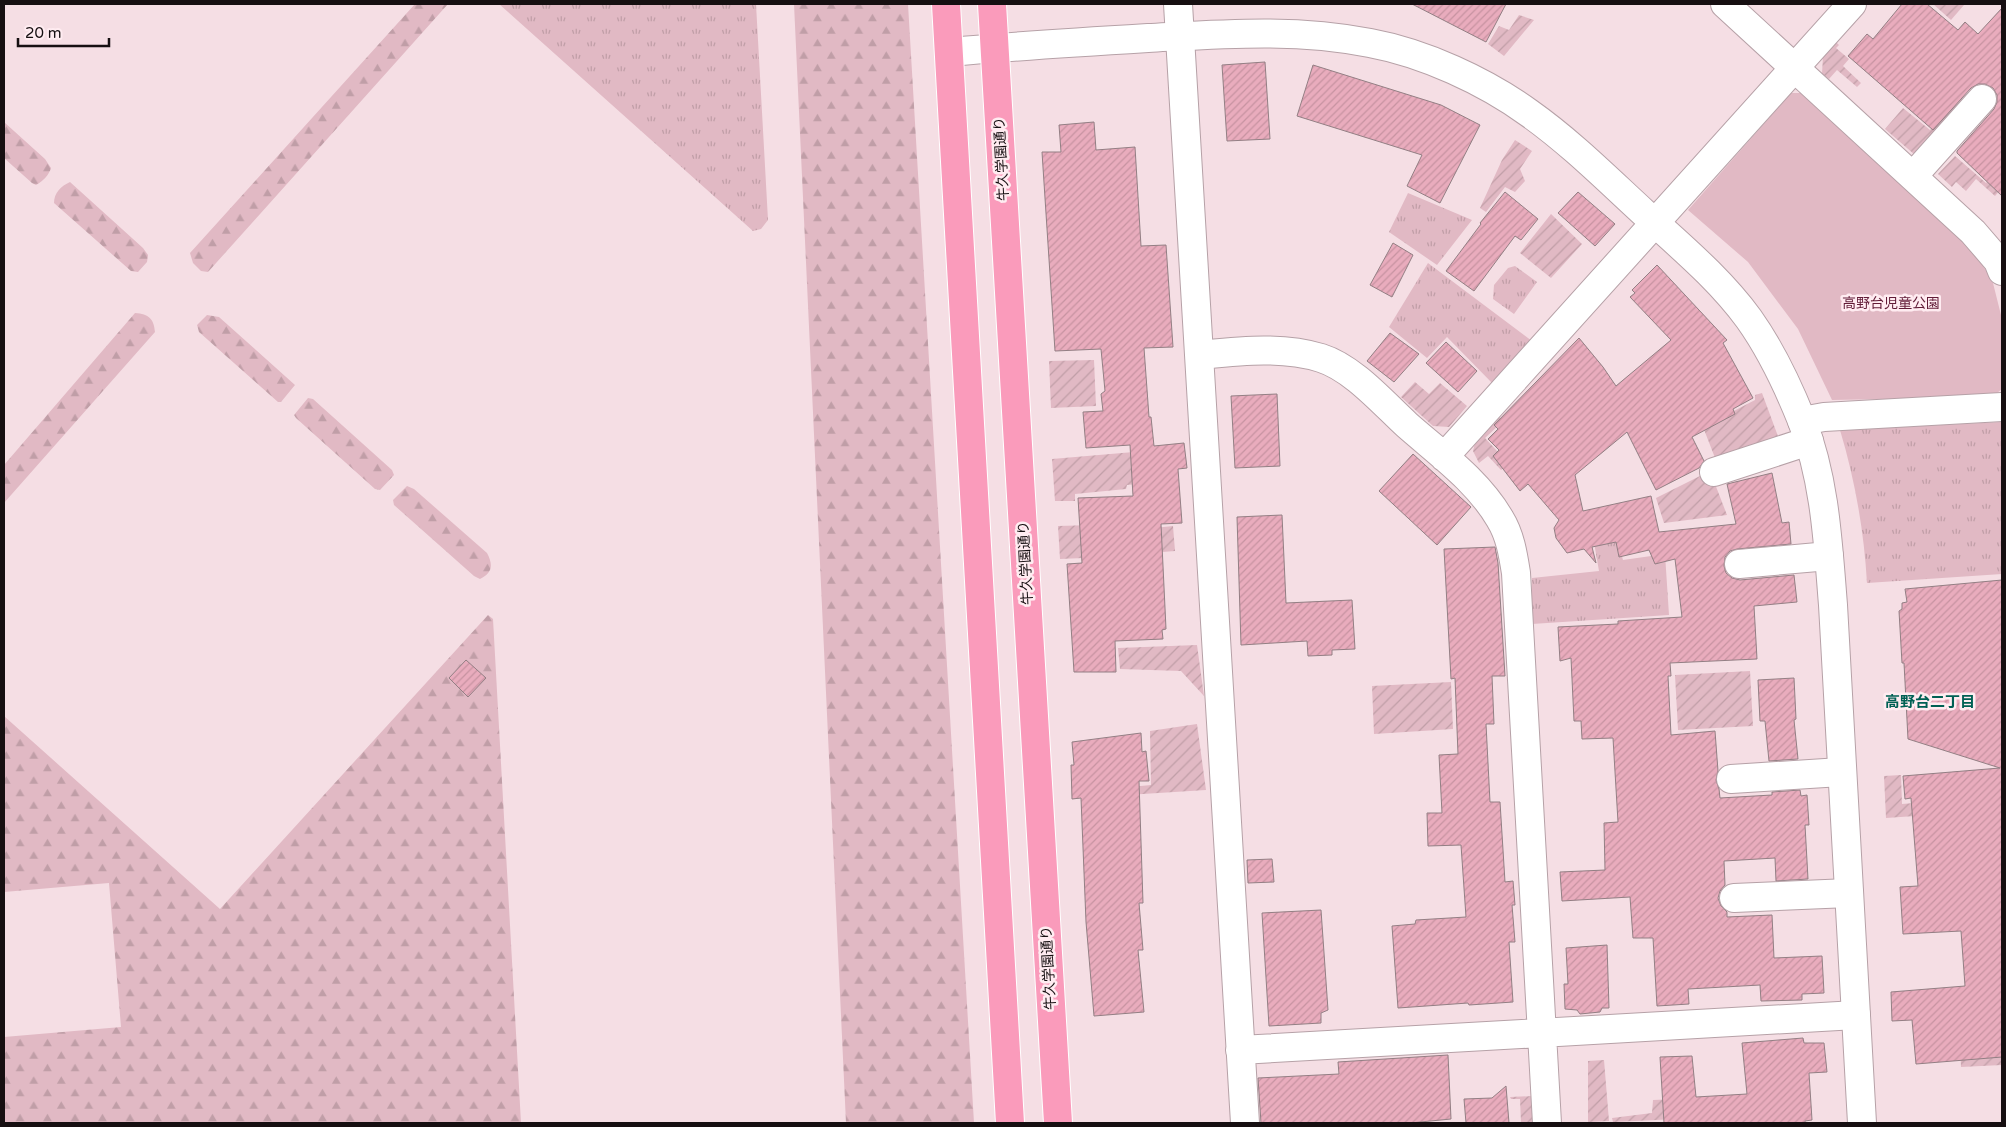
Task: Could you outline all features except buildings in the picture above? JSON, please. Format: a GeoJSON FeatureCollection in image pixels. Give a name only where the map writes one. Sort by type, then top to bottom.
{"type":"FeatureCollection","features":[{"type":"Feature","properties":{"kind":"highway"},"geometry":{"type":"LineString","coordinates":[[946,4],[1010,1123]]}},
{"type":"Feature","properties":{"kind":"highway","name":"牛久学園通り"},"geometry":{"type":"LineString","coordinates":[[992,4],[1058,1123]]}},
{"type":"Feature","properties":{"kind":"street"},"geometry":{"type":"LineString","coordinates":[[1178,4],[1244,1123]]}},
{"type":"Feature","properties":{"kind":"street"},"geometry":{"type":"LineString","coordinates":[[1725,4],[1975,233],[1998,261],[2002,271]]}},
{"type":"Feature","properties":{"kind":"street"},"geometry":{"type":"LineString","coordinates":[[1444,457],[1852,4]]}},
{"type":"Feature","properties":{"kind":"street"},"geometry":{"type":"LineString","coordinates":[[949,52],[1255,32],[1311,34],[1372,43],[1428,60],[1480,83],[1529,112],[1575,150],[1655,222],[1707,270],[1731,296],[1765,345],[1805,431],[1821,488],[1834,604],[1841,772],[1862,1123]]}},
{"type":"Feature","properties":{"kind":"street"},"geometry":{"type":"LineString","coordinates":[[1914,176],[1982,99]]}},
{"type":"Feature","properties":{"kind":"street"},"geometry":{"type":"LineString","coordinates":[[1200,355],[1285,351],[1322,358],[1349,373],[1444,457],[1478,488],[1501,519],[1512,547],[1517,582],[1547,1123]]}},
{"type":"Feature","properties":{"kind":"street"},"geometry":{"type":"LineString","coordinates":[[1714,472],[1805,431],[1824,417],[2002,407]]}},
{"type":"Feature","properties":{"kind":"street"},"geometry":{"type":"LineString","coordinates":[[1739,564],[1829,556]]}},
{"type":"Feature","properties":{"kind":"street"},"geometry":{"type":"LineString","coordinates":[[1732,779],[1841,772]]}},
{"type":"Feature","properties":{"kind":"street"},"geometry":{"type":"LineString","coordinates":[[1734,898],[1848,893]]}},
{"type":"Feature","properties":{"kind":"street"},"geometry":{"type":"LineString","coordinates":[[1240,1050],[1856,1015]]}},
{"type":"Feature","properties":{"kind":"green space"},"geometry":{"type":"Polygon","coordinates":[[[415,4],[448,4],[208,272],[201,271],[193,263],[190,253],[415,4]]]}},
{"type":"Feature","properties":{"kind":"green space"},"geometry":{"type":"Polygon","coordinates":[[[499,4],[756,4],[768,220],[761,229],[753,231],[499,4]]]}},
{"type":"Feature","properties":{"kind":"green space"},"geometry":{"type":"Polygon","coordinates":[[[794,4],[908,4],[974,1123],[846,1123],[794,4]]]}},
{"type":"Feature","properties":{"kind":"green space"},"geometry":{"type":"Polygon","coordinates":[[[1933,4],[1963,4],[1964,5],[1951,20],[1933,4]]]}},
{"type":"Feature","properties":{"kind":"green space"},"geometry":{"type":"Polygon","coordinates":[[[1519,15],[1534,20],[1504,56],[1488,44],[1499,26],[1509,30],[1519,15]]]}},
{"type":"Feature","properties":{"kind":"green space"},"geometry":{"type":"Polygon","coordinates":[[[1836,42],[1839,45],[1836,48],[1849,59],[1843,66],[1861,83],[1857,87],[1837,70],[1829,79],[1822,74],[1823,56],[1836,42]]]}},
{"type":"Feature","properties":{"kind":"green space","name":"高野台児童公園"},"geometry":{"type":"Polygon","coordinates":[[[1791,93],[1807,93],[1970,247],[1992,279],[2002,319],[2002,389],[1992,397],[1832,400],[1798,329],[1748,262],[1688,210],[1791,93]]]}},
{"type":"Feature","properties":{"kind":"green space"},"geometry":{"type":"Polygon","coordinates":[[[1959,96],[1963,99],[1915,155],[1885,129],[1903,108],[1930,130],[1959,96]]]}},
{"type":"Feature","properties":{"kind":"green space"},"geometry":{"type":"Polygon","coordinates":[[[4,122],[45,159],[51,168],[45,178],[36,185],[4,158],[4,122]]]}},
{"type":"Feature","properties":{"kind":"green space"},"geometry":{"type":"Polygon","coordinates":[[[1515,140],[1532,151],[1520,169],[1525,181],[1515,192],[1505,187],[1486,212],[1480,208],[1502,160],[1515,140]]]}},
{"type":"Feature","properties":{"kind":"green space"},"geometry":{"type":"Polygon","coordinates":[[[1955,156],[1986,183],[2002,165],[2002,188],[1995,196],[1976,179],[1966,191],[1956,182],[1952,187],[1938,174],[1955,156]]]}},
{"type":"Feature","properties":{"kind":"green space"},"geometry":{"type":"Polygon","coordinates":[[[70,182],[143,248],[148,255],[147,262],[138,272],[131,271],[54,203],[55,196],[59,190],[70,182]]]}},
{"type":"Feature","properties":{"kind":"green space"},"geometry":{"type":"Polygon","coordinates":[[[1408,193],[1472,220],[1437,265],[1389,232],[1408,193]]]}},
{"type":"Feature","properties":{"kind":"green space"},"geometry":{"type":"Polygon","coordinates":[[[1551,214],[1582,244],[1551,278],[1520,253],[1551,214]]]}},
{"type":"Feature","properties":{"kind":"green space"},"geometry":{"type":"Polygon","coordinates":[[[1428,263],[1532,341],[1493,384],[1447,337],[1427,358],[1389,327],[1428,263]]]}},
{"type":"Feature","properties":{"kind":"green space"},"geometry":{"type":"Polygon","coordinates":[[[1515,266],[1537,282],[1514,314],[1493,299],[1494,285],[1508,268],[1515,266]]]}},
{"type":"Feature","properties":{"kind":"green space"},"geometry":{"type":"Polygon","coordinates":[[[135,313],[150,318],[155,332],[4,503],[4,465],[135,313]]]}},
{"type":"Feature","properties":{"kind":"green space"},"geometry":{"type":"Polygon","coordinates":[[[207,315],[219,317],[295,385],[281,402],[278,402],[199,332],[197,325],[207,315]]]}},
{"type":"Feature","properties":{"kind":"green space"},"geometry":{"type":"Polygon","coordinates":[[[1094,360],[1096,406],[1051,408],[1049,361],[1094,360]]]}},
{"type":"Feature","properties":{"kind":"green space"},"geometry":{"type":"Polygon","coordinates":[[[1415,382],[1429,394],[1440,383],[1467,406],[1449,427],[1433,426],[1401,397],[1415,382]]]}},
{"type":"Feature","properties":{"kind":"green space"},"geometry":{"type":"Polygon","coordinates":[[[1762,393],[1779,439],[1717,463],[1703,427],[1755,400],[1755,395],[1762,393]]]}},
{"type":"Feature","properties":{"kind":"green space"},"geometry":{"type":"Polygon","coordinates":[[[308,398],[313,399],[392,470],[394,475],[380,490],[375,489],[296,418],[294,415],[308,398]]]}},
{"type":"Feature","properties":{"kind":"green space"},"geometry":{"type":"Polygon","coordinates":[[[1499,417],[1503,421],[1485,438],[1509,464],[1501,470],[1488,456],[1479,463],[1473,451],[1475,443],[1499,417]]]}},
{"type":"Feature","properties":{"kind":"green space"},"geometry":{"type":"Polygon","coordinates":[[[2002,422],[2002,574],[1867,583],[1864,544],[1858,506],[1840,430],[2002,422]]]}},
{"type":"Feature","properties":{"kind":"green space"},"geometry":{"type":"Polygon","coordinates":[[[1157,450],[1160,482],[1127,485],[1126,489],[1075,494],[1075,501],[1055,501],[1052,459],[1157,450]]]}},
{"type":"Feature","properties":{"kind":"green space"},"geometry":{"type":"Polygon","coordinates":[[[1710,471],[1727,515],[1664,523],[1656,498],[1710,471]]]}},
{"type":"Feature","properties":{"kind":"green space"},"geometry":{"type":"Polygon","coordinates":[[[407,486],[414,489],[487,553],[491,568],[484,577],[480,579],[474,576],[394,505],[393,500],[407,486]]]}},
{"type":"Feature","properties":{"kind":"green space"},"geometry":{"type":"Polygon","coordinates":[[[1128,524],[1130,556],[1060,559],[1058,526],[1128,524]]]}},
{"type":"Feature","properties":{"kind":"green space"},"geometry":{"type":"Polygon","coordinates":[[[1173,526],[1175,551],[1137,554],[1135,530],[1173,526]]]}},
{"type":"Feature","properties":{"kind":"green space"},"geometry":{"type":"Polygon","coordinates":[[[1613,528],[1623,560],[1665,554],[1669,615],[1532,624],[1532,578],[1599,571],[1592,531],[1613,528]]]}},
{"type":"Feature","properties":{"kind":"green space"},"geometry":{"type":"Polygon","coordinates":[[[488,615],[493,619],[521,1123],[4,1123],[4,1037],[121,1027],[109,883],[4,892],[4,716],[220,909],[488,615]]]}},
{"type":"Feature","properties":{"kind":"green space"},"geometry":{"type":"Polygon","coordinates":[[[1197,645],[1204,696],[1181,671],[1120,669],[1118,648],[1197,645]]]}},
{"type":"Feature","properties":{"kind":"green space"},"geometry":{"type":"Polygon","coordinates":[[[1750,671],[1753,726],[1678,730],[1675,675],[1750,671]]]}},
{"type":"Feature","properties":{"kind":"green space"},"geometry":{"type":"Polygon","coordinates":[[[1451,682],[1453,729],[1374,734],[1372,686],[1451,682]]]}},
{"type":"Feature","properties":{"kind":"green space"},"geometry":{"type":"Polygon","coordinates":[[[1197,724],[1206,790],[1111,796],[1110,789],[1151,785],[1150,731],[1197,724]]]}},
{"type":"Feature","properties":{"kind":"green space"},"geometry":{"type":"Polygon","coordinates":[[[1901,775],[1902,804],[1914,803],[1915,816],[1886,818],[1884,776],[1901,775]]]}},
{"type":"Feature","properties":{"kind":"green space"},"geometry":{"type":"Polygon","coordinates":[[[1959,1020],[1969,1049],[2002,1048],[2002,1065],[1961,1067],[1959,1020]]]}},
{"type":"Feature","properties":{"kind":"green space"},"geometry":{"type":"Polygon","coordinates":[[[1604,1060],[1609,1121],[1588,1122],[1588,1061],[1604,1060]]]}},
{"type":"Feature","properties":{"kind":"green space"},"geometry":{"type":"Polygon","coordinates":[[[1533,1096],[1534,1123],[1521,1123],[1520,1099],[1511,1099],[1510,1097],[1533,1096]]]}},
{"type":"Feature","properties":{"kind":"green space"},"geometry":{"type":"Polygon","coordinates":[[[1698,1098],[1700,1118],[1613,1122],[1612,1118],[1652,1113],[1653,1100],[1698,1098]]]}},
{"type":"Feature","properties":{"kind":"district","name":"高野台二丁目"},"geometry":{"type":"Point","coordinates":[1930,702]}}]}
